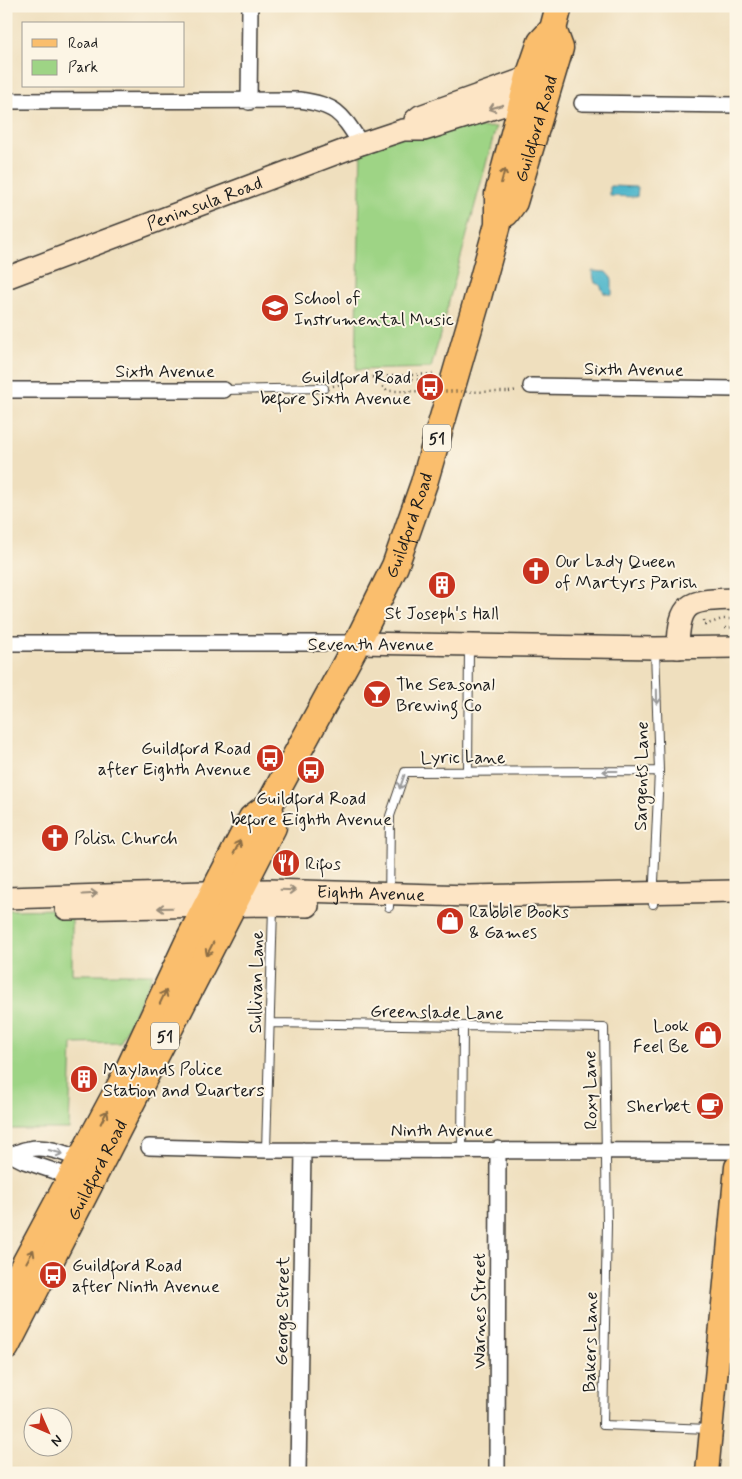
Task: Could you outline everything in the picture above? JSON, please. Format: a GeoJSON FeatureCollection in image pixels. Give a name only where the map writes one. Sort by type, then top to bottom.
{"type":"FeatureCollection","features":[{"type":"Feature","properties":{"kind":"highway","name":"Guildford Road"},"geometry":{"type":"LineString","coordinates":[[6,1347],[86,1172],[127,1072],[223,898],[273,828],[269,805],[357,644],[396,566],[424,483],[498,224],[498,194],[535,83],[560,48],[556,18]]}},
{"type":"Feature","properties":{"kind":"highway","name":"Guildford Road"},"geometry":{"type":"LineString","coordinates":[[498,224],[514,202],[535,83]]}},
{"type":"Feature","properties":{"kind":"highway","name":"Guildford Road"},"geometry":{"type":"LineString","coordinates":[[6,1299],[86,1172]]}},
{"type":"Feature","properties":{"kind":"main road"},"geometry":{"type":"LineString","coordinates":[[707,1473],[736,1166]]}},
{"type":"Feature","properties":{"kind":"street"},"geometry":{"type":"LineString","coordinates":[[249,102],[250,6]]}},
{"type":"Feature","properties":{"kind":"street","name":"Peninsula Road"},"geometry":{"type":"LineString","coordinates":[[6,278],[361,144],[403,130],[424,130],[535,83]]}},
{"type":"Feature","properties":{"kind":"street"},"geometry":{"type":"LineString","coordinates":[[6,101],[249,102],[299,100],[321,103],[342,114],[361,144]]}},
{"type":"Feature","properties":{"kind":"street"},"geometry":{"type":"LineString","coordinates":[[582,103],[736,105]]}},
{"type":"Feature","properties":{"kind":"street","name":"Sixth Avenue"},"geometry":{"type":"LineString","coordinates":[[532,386],[736,389]]}},
{"type":"Feature","properties":{"kind":"street","name":"Sixth Avenue"},"geometry":{"type":"LineString","coordinates":[[6,390],[224,390]]}},
{"type":"Feature","properties":{"kind":"street"},"geometry":{"type":"LineString","coordinates":[[678,648],[679,623],[685,609],[699,602],[736,599]]}},
{"type":"Feature","properties":{"kind":"street","name":"Seventh Avenue"},"geometry":{"type":"LineString","coordinates":[[6,643],[469,644],[655,648],[736,647]]}},
{"type":"Feature","properties":{"kind":"street","name":"Eighth Avenue"},"geometry":{"type":"LineString","coordinates":[[653,899],[736,891]]}},
{"type":"Feature","properties":{"kind":"street","name":"Eighth Avenue"},"geometry":{"type":"LineString","coordinates":[[6,910],[223,898],[273,905],[469,896],[653,899],[736,905]]}},
{"type":"Feature","properties":{"kind":"street","name":"Eighth Avenue"},"geometry":{"type":"LineString","coordinates":[[6,898],[223,898],[389,901]]}},
{"type":"Feature","properties":{"kind":"street","name":"Ninth Avenue"},"geometry":{"type":"LineString","coordinates":[[149,1147],[266,1150],[736,1151]]}},
{"type":"Feature","properties":{"kind":"street","name":"Warnes Street"},"geometry":{"type":"LineString","coordinates":[[498,1149],[498,1473]]}},
{"type":"Feature","properties":{"kind":"street","name":"George Street"},"geometry":{"type":"LineString","coordinates":[[298,1473],[303,1150]]}},
{"type":"Feature","properties":{"kind":"street"},"geometry":{"type":"LineString","coordinates":[[9,1155],[24,1161],[86,1172]]}},
{"type":"Feature","properties":{"kind":"lane","name":"Sixth Avenue"},"geometry":{"type":"LineString","coordinates":[[224,390],[324,388]]}},
{"type":"Feature","properties":{"kind":"lane"},"geometry":{"type":"LineString","coordinates":[[468,772],[469,644]]}},
{"type":"Feature","properties":{"kind":"lane","name":"Sargents Lane"},"geometry":{"type":"LineString","coordinates":[[653,899],[658,771],[655,648]]}},
{"type":"Feature","properties":{"kind":"lane","name":"Lyric Lane"},"geometry":{"type":"LineString","coordinates":[[389,901],[390,816],[405,772],[658,771]]}},
{"type":"Feature","properties":{"kind":"lane","name":"Sullivan Lane"},"geometry":{"type":"LineString","coordinates":[[266,1150],[273,905]]}},
{"type":"Feature","properties":{"kind":"lane","name":"Greenslade Lane"},"geometry":{"type":"LineString","coordinates":[[270,1023],[463,1028],[604,1028]]}},
{"type":"Feature","properties":{"kind":"lane"},"geometry":{"type":"LineString","coordinates":[[462,1149],[463,1028]]}},
{"type":"Feature","properties":{"kind":"lane","name":"Roxy Lane"},"geometry":{"type":"LineString","coordinates":[[604,1028],[607,1150]]}},
{"type":"Feature","properties":{"kind":"lane","name":"Bakers Lane"},"geometry":{"type":"LineString","coordinates":[[607,1150],[603,1426],[712,1429]]}},
{"type":"Feature","properties":{"kind":"path"},"geometry":{"type":"LineString","coordinates":[[324,388],[372,377],[435,374]]}},
{"type":"Feature","properties":{"kind":"path"},"geometry":{"type":"LineString","coordinates":[[433,380],[388,379],[383,382],[383,387],[387,391],[509,392]]}},
{"type":"Feature","properties":{"kind":"green space"},"geometry":{"type":"Polygon","coordinates":[[[496,127],[431,368],[356,370],[361,144],[424,130],[496,127]]]}},
{"type":"Feature","properties":{"kind":"green space"},"geometry":{"type":"Polygon","coordinates":[[[72,909],[72,974],[153,974],[120,1043],[72,1044],[69,1129],[6,1129],[6,910],[72,909]]]}},
{"type":"Feature","properties":{"kind":"water"},"geometry":{"type":"Polygon","coordinates":[[[610,186],[638,187],[637,197],[610,196],[610,186]]]}},
{"type":"Feature","properties":{"kind":"water"},"geometry":{"type":"Polygon","coordinates":[[[592,271],[606,272],[612,279],[612,295],[604,293],[600,285],[595,283],[592,271]]]}},
{"type":"Feature","properties":{"kind":"place","name":"School of Instrumental Music"},"geometry":{"type":"Point","coordinates":[275,308]}},
{"type":"Feature","properties":{"kind":"place","name":"Guildford Road before Sixth Avenue"},"geometry":{"type":"Point","coordinates":[430,387]}},
{"type":"Feature","properties":{"kind":"place","name":"Our Lady Queen of Martyrs Parish"},"geometry":{"type":"Point","coordinates":[536,571]}},
{"type":"Feature","properties":{"kind":"place","name":"St Joseph's Hall"},"geometry":{"type":"Point","coordinates":[442,585]}},
{"type":"Feature","properties":{"kind":"place","name":"The Seasonal Brewing Co"},"geometry":{"type":"Point","coordinates":[377,694]}},
{"type":"Feature","properties":{"kind":"place","name":"Guildford Road after Eighth Avenue"},"geometry":{"type":"Point","coordinates":[270,758]}},
{"type":"Feature","properties":{"kind":"place","name":"Guildford Road before Eighth Avenue"},"geometry":{"type":"Point","coordinates":[311,770]}},
{"type":"Feature","properties":{"kind":"place","name":"Polish Church"},"geometry":{"type":"Point","coordinates":[55,838]}},
{"type":"Feature","properties":{"kind":"place","name":"Rifos"},"geometry":{"type":"Point","coordinates":[286,863]}},
{"type":"Feature","properties":{"kind":"place","name":"Rabble Books & Games"},"geometry":{"type":"Point","coordinates":[450,921]}},
{"type":"Feature","properties":{"kind":"place","name":"Look Feel Be"},"geometry":{"type":"Point","coordinates":[708,1035]}},
{"type":"Feature","properties":{"kind":"place","name":"Maylands Police Station and Quarters"},"geometry":{"type":"Point","coordinates":[84,1079]}},
{"type":"Feature","properties":{"kind":"place","name":"Sherbet"},"geometry":{"type":"Point","coordinates":[710,1106]}},
{"type":"Feature","properties":{"kind":"place","name":"Guildford Road after Ninth Avenue"},"geometry":{"type":"Point","coordinates":[53,1275]}}]}
